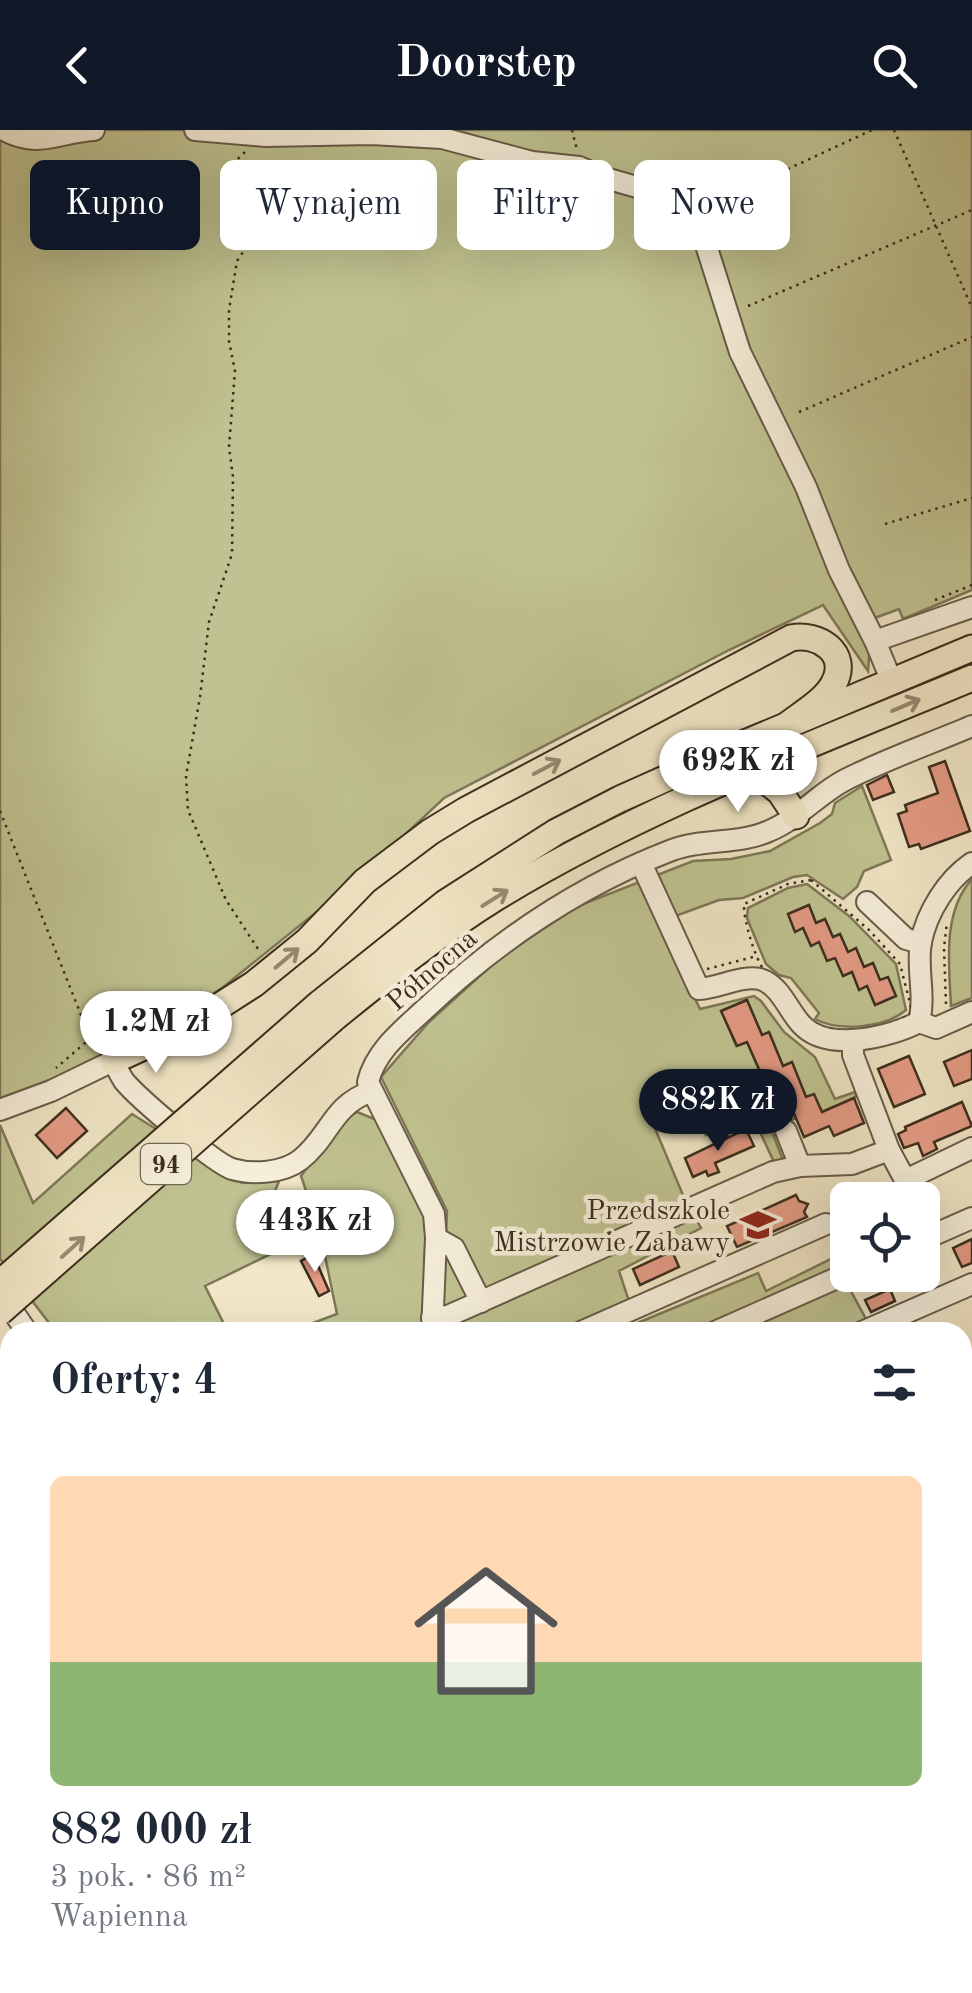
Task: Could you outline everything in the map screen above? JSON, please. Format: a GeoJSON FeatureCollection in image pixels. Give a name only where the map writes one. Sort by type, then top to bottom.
{"type":"FeatureCollection","features":[{"type":"Feature","properties":{"kind":"main road"},"geometry":{"type":"LineString","coordinates":[[114,1061],[187,1027],[254,984],[403,850],[466,810],[791,638],[814,637],[828,644],[836,660],[835,682],[824,696],[786,726]]}},
{"type":"Feature","properties":{"kind":"main road","name":"94"},"geometry":{"type":"LineString","coordinates":[[0,1312],[445,902],[534,844],[620,799],[972,648]]}},
{"type":"Feature","properties":{"kind":"main road","name":"94"},"geometry":{"type":"LineString","coordinates":[[0,1283],[326,1011],[498,896],[637,820],[972,678]]}},
{"type":"Feature","properties":{"kind":"main road"},"geometry":{"type":"LineString","coordinates":[[752,770],[780,792],[796,816]]}},
{"type":"Feature","properties":{"kind":"street"},"geometry":{"type":"LineString","coordinates":[[4,130],[24,140],[47,140],[69,132],[94,130]]}},
{"type":"Feature","properties":{"kind":"street"},"geometry":{"type":"LineString","coordinates":[[195,130],[266,136],[371,134],[442,138],[532,162],[579,167],[683,205],[696,222],[706,246],[740,352],[806,487],[839,570],[892,682]]}},
{"type":"Feature","properties":{"kind":"street"},"geometry":{"type":"LineString","coordinates":[[875,640],[972,607]]}},
{"type":"Feature","properties":{"kind":"street","name":"Północna"},"geometry":{"type":"LineString","coordinates":[[370,1092],[368,1082],[376,1060],[448,986],[531,922],[677,848],[738,842],[767,832],[846,780],[972,726]]}},
{"type":"Feature","properties":{"kind":"street"},"geometry":{"type":"LineString","coordinates":[[641,863],[699,989],[748,978],[765,980],[811,1032],[853,1040],[881,1037],[919,1022],[936,1028],[972,1012]]}},
{"type":"Feature","properties":{"kind":"street"},"geometry":{"type":"LineString","coordinates":[[919,1022],[923,1007],[921,943],[946,886],[972,864]]}},
{"type":"Feature","properties":{"kind":"street"},"geometry":{"type":"LineString","coordinates":[[866,902],[906,939],[921,943]]}},
{"type":"Feature","properties":{"kind":"street"},"geometry":{"type":"LineString","coordinates":[[853,1040],[853,1056],[903,1176],[912,1176],[972,1148]]}},
{"type":"Feature","properties":{"kind":"street"},"geometry":{"type":"LineString","coordinates":[[0,1110],[50,1092],[114,1061],[123,1080],[163,1118],[230,1168],[254,1172],[274,1171],[296,1163],[317,1145],[333,1118],[352,1098],[370,1092],[434,1214],[432,1322]]}},
{"type":"Feature","properties":{"kind":"street"},"geometry":{"type":"LineString","coordinates":[[786,1131],[800,1166]]}},
{"type":"Feature","properties":{"kind":"street"},"geometry":{"type":"LineString","coordinates":[[437,1322],[747,1181],[800,1166],[852,1164],[889,1150]]}},
{"type":"Feature","properties":{"kind":"street"},"geometry":{"type":"LineString","coordinates":[[940,1232],[972,1218]]}},
{"type":"Feature","properties":{"kind":"street"},"geometry":{"type":"LineString","coordinates":[[604,1322],[826,1224]]}},
{"type":"Feature","properties":{"kind":"street"},"geometry":{"type":"LineString","coordinates":[[436,1238],[454,1248],[480,1302]]}},
{"type":"Feature","properties":{"kind":"street"},"geometry":{"type":"LineString","coordinates":[[737,1322],[830,1282]]}},
{"type":"Feature","properties":{"kind":"street"},"geometry":{"type":"LineString","coordinates":[[885,1322],[972,1284]]}},
{"type":"Feature","properties":{"kind":"street"},"geometry":{"type":"LineString","coordinates":[[0,1292],[20,1322]]}},
{"type":"Feature","properties":{"kind":"path"},"geometry":{"type":"LineString","coordinates":[[575,135],[580,130]]}},
{"type":"Feature","properties":{"kind":"path"},"geometry":{"type":"LineString","coordinates":[[790,168],[872,130]]}},
{"type":"Feature","properties":{"kind":"path"},"geometry":{"type":"LineString","coordinates":[[894,130],[972,308]]}},
{"type":"Feature","properties":{"kind":"path"},"geometry":{"type":"LineString","coordinates":[[262,955],[226,900],[188,810],[186,776],[209,622],[232,554],[233,477],[228,447],[234,370],[228,310],[237,261],[252,239],[252,228],[224,184],[234,160],[266,136]]}},
{"type":"Feature","properties":{"kind":"path"},"geometry":{"type":"LineString","coordinates":[[748,306],[972,210]]}},
{"type":"Feature","properties":{"kind":"path"},"geometry":{"type":"LineString","coordinates":[[799,412],[972,337]]}},
{"type":"Feature","properties":{"kind":"path"},"geometry":{"type":"LineString","coordinates":[[884,524],[972,498]]}},
{"type":"Feature","properties":{"kind":"path"},"geometry":{"type":"LineString","coordinates":[[926,604],[972,585]]}},
{"type":"Feature","properties":{"kind":"path"},"geometry":{"type":"LineString","coordinates":[[0,810],[85,1025],[85,1043],[50,1073],[50,1092]]}},
{"type":"Feature","properties":{"kind":"path"},"geometry":{"type":"LineString","coordinates":[[811,880],[869,930],[900,964],[910,1014],[898,1022],[866,1031],[841,1030],[812,1022],[779,979],[764,970],[758,955],[743,918],[744,904],[788,884],[811,880]]}},
{"type":"Feature","properties":{"kind":"path"},"geometry":{"type":"LineString","coordinates":[[944,948],[946,997]]}},
{"type":"Feature","properties":{"kind":"path"},"geometry":{"type":"LineString","coordinates":[[698,971],[758,955]]}},
{"type":"Feature","properties":{"kind":"green space"},"geometry":{"type":"Polygon","coordinates":[[[0,130],[972,130],[972,590],[903,619],[899,609],[872,619],[868,671],[823,605],[444,798],[360,877],[222,988],[147,1035],[66,1074],[0,1098],[0,130]]]}},
{"type":"Feature","properties":{"kind":"green space"},"geometry":{"type":"Polygon","coordinates":[[[862,786],[891,860],[864,871],[857,887],[843,899],[807,875],[793,877],[743,898],[719,900],[678,915],[663,932],[700,1009],[754,996],[784,1032],[815,1057],[835,1099],[855,1092],[856,1097],[822,1112],[814,1095],[806,1097],[792,1063],[783,1066],[769,1033],[762,1035],[747,1000],[722,1011],[736,1046],[747,1042],[762,1076],[768,1073],[782,1107],[790,1104],[796,1118],[771,1129],[783,1160],[774,1162],[752,1115],[706,1135],[689,1087],[646,1107],[701,1228],[619,1271],[633,1313],[613,1322],[445,1322],[447,1211],[381,1077],[429,1022],[502,956],[578,906],[693,861],[770,851],[820,823],[832,814],[835,803],[862,786]]]}},
{"type":"Feature","properties":{"kind":"green space"},"geometry":{"type":"Polygon","coordinates":[[[972,879],[972,998],[951,1006],[952,923],[962,892],[972,879]]]}},
{"type":"Feature","properties":{"kind":"green space"},"geometry":{"type":"Polygon","coordinates":[[[807,884],[849,916],[896,964],[906,1010],[874,1024],[849,1027],[825,1023],[815,1019],[819,1013],[791,978],[779,975],[766,964],[747,918],[748,908],[788,888],[807,884]]]}},
{"type":"Feature","properties":{"kind":"green space"},"geometry":{"type":"Polygon","coordinates":[[[357,1112],[377,1120],[426,1215],[423,1322],[316,1322],[337,1314],[320,1232],[301,1176],[340,1122],[357,1112]]]}},
{"type":"Feature","properties":{"kind":"green space"},"geometry":{"type":"Polygon","coordinates":[[[132,1114],[242,1183],[279,1181],[265,1216],[269,1245],[277,1251],[205,1286],[223,1322],[48,1322],[0,1259],[0,1125],[33,1203],[132,1114]]]}},
{"type":"Feature","properties":{"kind":"green space"},"geometry":{"type":"Polygon","coordinates":[[[830,1259],[830,1292],[851,1292],[868,1322],[640,1322],[758,1273],[766,1291],[830,1259]]]}},
{"type":"Feature","properties":{"kind":"building"},"geometry":{"type":"Polygon","coordinates":[[[945,761],[970,831],[921,849],[919,844],[909,847],[898,814],[907,811],[905,805],[938,793],[929,767],[945,761]]]}},
{"type":"Feature","properties":{"kind":"building"},"geometry":{"type":"Polygon","coordinates":[[[887,775],[894,792],[873,800],[867,785],[887,775]]]}},
{"type":"Feature","properties":{"kind":"building"},"geometry":{"type":"Polygon","coordinates":[[[809,905],[816,923],[825,919],[833,937],[840,934],[848,952],[856,948],[864,967],[873,963],[880,980],[888,977],[896,996],[875,1005],[867,986],[859,990],[852,972],[843,976],[835,958],[827,961],[819,942],[811,946],[803,928],[795,932],[788,914],[809,905]]]}},
{"type":"Feature","properties":{"kind":"building"},"geometry":{"type":"Polygon","coordinates":[[[747,1000],[762,1035],[769,1032],[783,1066],[792,1062],[806,1097],[814,1094],[822,1112],[854,1098],[864,1123],[834,1136],[829,1126],[804,1137],[790,1104],[782,1107],[768,1073],[762,1076],[747,1042],[737,1046],[721,1011],[747,1000]]]}},
{"type":"Feature","properties":{"kind":"building"},"geometry":{"type":"Polygon","coordinates":[[[972,1050],[972,1079],[954,1086],[944,1062],[972,1050]]]}},
{"type":"Feature","properties":{"kind":"building"},"geometry":{"type":"Polygon","coordinates":[[[909,1056],[925,1094],[894,1107],[878,1069],[909,1056]]]}},
{"type":"Feature","properties":{"kind":"building"},"geometry":{"type":"Polygon","coordinates":[[[962,1102],[972,1126],[934,1142],[937,1149],[923,1156],[918,1143],[904,1148],[898,1134],[905,1127],[962,1102]]]}},
{"type":"Feature","properties":{"kind":"building"},"geometry":{"type":"Polygon","coordinates":[[[66,1108],[87,1131],[57,1158],[36,1135],[66,1108]]]}},
{"type":"Feature","properties":{"kind":"building"},"geometry":{"type":"Polygon","coordinates":[[[746,1129],[754,1146],[715,1163],[719,1172],[708,1176],[706,1171],[693,1177],[685,1158],[746,1129]]]}},
{"type":"Feature","properties":{"kind":"building"},"geometry":{"type":"Polygon","coordinates":[[[796,1195],[808,1204],[804,1212],[807,1217],[737,1247],[727,1226],[796,1195]]]}},
{"type":"Feature","properties":{"kind":"building"},"geometry":{"type":"Polygon","coordinates":[[[972,1239],[972,1263],[962,1267],[953,1248],[972,1239]]]}},
{"type":"Feature","properties":{"kind":"building"},"geometry":{"type":"Polygon","coordinates":[[[672,1251],[679,1267],[640,1285],[633,1269],[672,1251]]]}},
{"type":"Feature","properties":{"kind":"building"},"geometry":{"type":"Polygon","coordinates":[[[313,1254],[329,1291],[319,1296],[301,1261],[313,1254]]]}},
{"type":"Feature","properties":{"kind":"building"},"geometry":{"type":"Polygon","coordinates":[[[891,1292],[895,1301],[871,1312],[865,1300],[891,1292]]]}},
{"type":"Feature","properties":{"kind":"place","name":"Przedszkole Mistrzowie Zabawy"},"geometry":{"type":"Point","coordinates":[758,1225]}}]}
